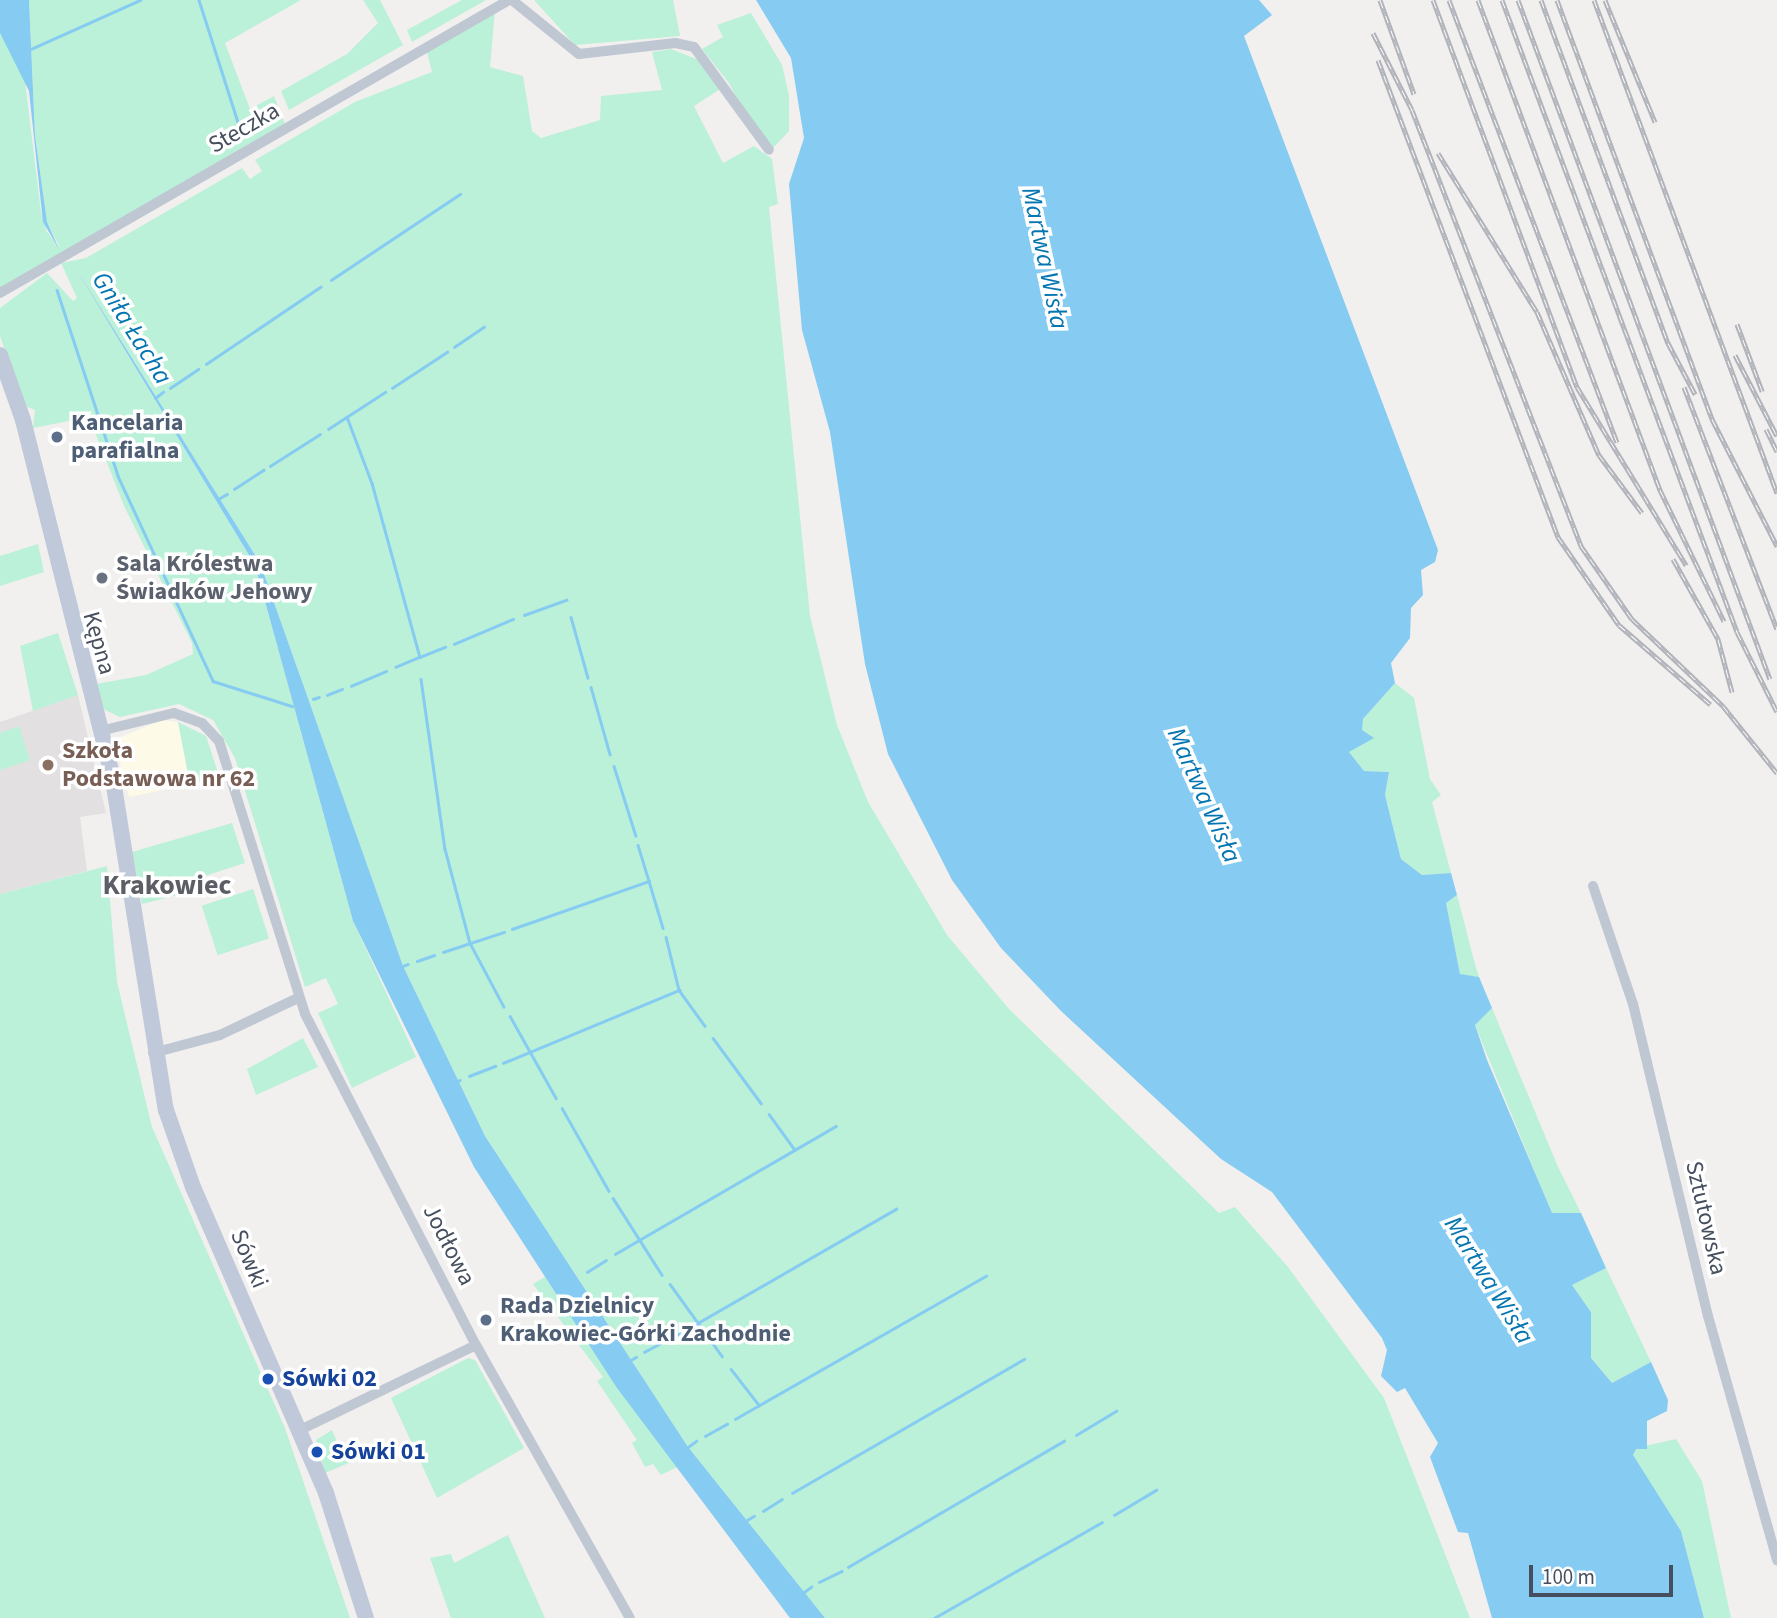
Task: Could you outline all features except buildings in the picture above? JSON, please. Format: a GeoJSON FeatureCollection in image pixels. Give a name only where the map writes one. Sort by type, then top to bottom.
{"type":"FeatureCollection","features":[{"type":"Feature","properties":{"kind":"street","name":"Steczka"},"geometry":{"type":"LineString","coordinates":[[0,293],[511,0],[579,54],[676,43],[694,47],[769,150]]}},
{"type":"Feature","properties":{"kind":"street","name":"Kępna"},"geometry":{"type":"LineString","coordinates":[[0,355],[23,420],[100,731],[132,905]]}},
{"type":"Feature","properties":{"kind":"street","name":"Jodłowa"},"geometry":{"type":"LineString","coordinates":[[100,731],[174,713],[211,731],[230,770],[298,998],[476,1345],[630,1618]]}},
{"type":"Feature","properties":{"kind":"street","name":"Sztutowska"},"geometry":{"type":"LineString","coordinates":[[1593,886],[1633,1004],[1708,1316],[1777,1560]]}},
{"type":"Feature","properties":{"kind":"street","name":"Sówki"},"geometry":{"type":"LineString","coordinates":[[132,905],[153,1053],[193,1187],[300,1430],[366,1618]]}},
{"type":"Feature","properties":{"kind":"street"},"geometry":{"type":"LineString","coordinates":[[153,1053],[220,1035],[298,998]]}},
{"type":"Feature","properties":{"kind":"street"},"geometry":{"type":"LineString","coordinates":[[300,1430],[476,1345]]}},
{"type":"Feature","properties":{"kind":"shaded area","name":"Szkoła Podstawowa nr 62"},"geometry":{"type":"Polygon","coordinates":[[[78,695],[106,813],[80,817],[87,871],[0,894],[0,722],[78,695]]]}},
{"type":"Feature","properties":{"kind":"shaded area"},"geometry":{"type":"Polygon","coordinates":[[[162,720],[178,722],[190,784],[129,797],[114,740],[162,720]]]}},
{"type":"Feature","properties":{"kind":"green space"},"geometry":{"type":"Polygon","coordinates":[[[29,0],[301,0],[225,43],[250,109],[274,96],[285,124],[0,288],[0,33],[24,73],[41,212],[47,232],[60,248],[47,222],[35,136],[29,0]]]}},
{"type":"Feature","properties":{"kind":"green space"},"geometry":{"type":"Polygon","coordinates":[[[363,0],[380,0],[403,45],[289,110],[281,91],[347,54],[378,23],[363,0]]]}},
{"type":"Feature","properties":{"kind":"green space"},"geometry":{"type":"Polygon","coordinates":[[[462,0],[486,0],[412,42],[407,30],[462,0]]]}},
{"type":"Feature","properties":{"kind":"green space"},"geometry":{"type":"Polygon","coordinates":[[[534,0],[673,0],[680,36],[575,45],[534,0]]]}},
{"type":"Feature","properties":{"kind":"green space"},"geometry":{"type":"Polygon","coordinates":[[[495,11],[490,67],[523,76],[532,131],[541,138],[600,120],[601,96],[662,90],[652,52],[671,49],[704,62],[722,88],[694,106],[723,163],[754,146],[772,159],[778,204],[769,207],[810,616],[837,725],[868,802],[947,935],[1009,1009],[1219,1213],[1235,1207],[1288,1267],[1384,1398],[1470,1618],[825,1618],[688,1447],[485,1136],[403,966],[260,563],[73,264],[255,565],[353,921],[416,1057],[352,1088],[318,1013],[338,1004],[326,978],[305,987],[235,758],[213,720],[179,704],[120,717],[103,709],[96,684],[146,675],[193,654],[192,643],[124,506],[89,417],[33,428],[35,410],[25,406],[0,336],[0,308],[47,273],[73,301],[77,298],[61,263],[86,258],[242,168],[250,179],[262,171],[255,160],[355,102],[432,72],[427,52],[495,11]]]}},
{"type":"Feature","properties":{"kind":"green space"},"geometry":{"type":"Polygon","coordinates":[[[751,13],[782,65],[789,95],[789,131],[773,148],[761,143],[729,83],[702,49],[723,37],[717,25],[751,13]]]}},
{"type":"Feature","properties":{"kind":"green space"},"geometry":{"type":"Polygon","coordinates":[[[38,544],[44,572],[0,586],[0,556],[38,544]]]}},
{"type":"Feature","properties":{"kind":"green space"},"geometry":{"type":"Polygon","coordinates":[[[58,633],[78,695],[33,711],[20,646],[58,633]]]}},
{"type":"Feature","properties":{"kind":"green space"},"geometry":{"type":"Polygon","coordinates":[[[1395,683],[1414,698],[1430,779],[1441,795],[1432,802],[1451,873],[1422,875],[1401,859],[1385,795],[1389,772],[1364,771],[1349,752],[1359,744],[1363,719],[1395,683]]]}},
{"type":"Feature","properties":{"kind":"green space"},"geometry":{"type":"Polygon","coordinates":[[[178,722],[206,736],[219,776],[190,784],[178,722]]]}},
{"type":"Feature","properties":{"kind":"green space"},"geometry":{"type":"Polygon","coordinates":[[[19,726],[30,760],[0,770],[0,733],[19,726]]]}},
{"type":"Feature","properties":{"kind":"green space"},"geometry":{"type":"Polygon","coordinates":[[[232,823],[245,863],[195,879],[197,890],[142,904],[132,852],[232,823]]]}},
{"type":"Feature","properties":{"kind":"green space"},"geometry":{"type":"Polygon","coordinates":[[[107,866],[117,982],[152,1127],[285,1428],[350,1618],[0,1618],[0,894],[107,866]]]}},
{"type":"Feature","properties":{"kind":"green space"},"geometry":{"type":"Polygon","coordinates":[[[253,889],[269,938],[218,955],[202,906],[253,889]]]}},
{"type":"Feature","properties":{"kind":"green space"},"geometry":{"type":"Polygon","coordinates":[[[1457,895],[1479,977],[1460,975],[1446,903],[1457,895]]]}},
{"type":"Feature","properties":{"kind":"green space"},"geometry":{"type":"Polygon","coordinates":[[[1492,1008],[1558,1167],[1581,1213],[1552,1214],[1475,1025],[1492,1008]]]}},
{"type":"Feature","properties":{"kind":"green space"},"geometry":{"type":"Polygon","coordinates":[[[303,1038],[318,1067],[256,1095],[247,1069],[303,1038]]]}},
{"type":"Feature","properties":{"kind":"green space"},"geometry":{"type":"Polygon","coordinates":[[[1606,1268],[1651,1362],[1612,1383],[1591,1358],[1591,1312],[1572,1285],[1606,1268]]]}},
{"type":"Feature","properties":{"kind":"green space"},"geometry":{"type":"Polygon","coordinates":[[[545,1277],[617,1387],[677,1467],[661,1475],[653,1464],[645,1467],[632,1443],[637,1440],[597,1381],[603,1377],[533,1284],[545,1277]]]}},
{"type":"Feature","properties":{"kind":"green space"},"geometry":{"type":"Polygon","coordinates":[[[468,1358],[475,1360],[524,1448],[437,1498],[391,1398],[468,1358]]]}},
{"type":"Feature","properties":{"kind":"green space"},"geometry":{"type":"Polygon","coordinates":[[[332,1430],[342,1454],[361,1446],[365,1456],[325,1473],[316,1440],[332,1430]]]}},
{"type":"Feature","properties":{"kind":"green space"},"geometry":{"type":"Polygon","coordinates":[[[1676,1439],[1702,1481],[1731,1618],[1704,1618],[1681,1531],[1632,1455],[1636,1448],[1676,1439]]]}},
{"type":"Feature","properties":{"kind":"green space"},"geometry":{"type":"Polygon","coordinates":[[[508,1535],[545,1618],[451,1618],[430,1558],[451,1554],[454,1563],[508,1535]]]}},
{"type":"Feature","properties":{"kind":"water","name":"Gniła Łacha"},"geometry":{"type":"Polygon","coordinates":[[[0,0],[29,0],[35,136],[47,222],[59,249],[43,222],[29,91],[0,33],[0,0]]]}},
{"type":"Feature","properties":{"kind":"water","name":"Martwa Wisła"},"geometry":{"type":"Polygon","coordinates":[[[756,0],[1259,0],[1272,15],[1244,36],[1438,550],[1435,562],[1421,570],[1423,595],[1411,608],[1410,638],[1391,663],[1395,683],[1363,719],[1362,730],[1374,738],[1349,752],[1364,771],[1389,772],[1385,795],[1401,859],[1422,875],[1451,873],[1457,895],[1446,903],[1460,974],[1479,977],[1492,1008],[1475,1025],[1487,1060],[1552,1213],[1581,1213],[1606,1268],[1572,1285],[1591,1312],[1591,1358],[1612,1383],[1651,1362],[1668,1400],[1667,1411],[1647,1421],[1647,1449],[1636,1449],[1633,1455],[1681,1531],[1704,1618],[1492,1618],[1468,1533],[1458,1532],[1430,1457],[1438,1443],[1405,1388],[1397,1392],[1381,1376],[1387,1350],[1382,1338],[1272,1192],[1221,1159],[1061,1011],[1001,948],[952,880],[888,754],[865,664],[830,432],[802,330],[789,184],[804,138],[791,58],[756,0]]]}},
{"type":"Feature","properties":{"kind":"water","name":"Gniła Łacha"},"geometry":{"type":"Polygon","coordinates":[[[73,264],[260,563],[403,966],[485,1136],[688,1447],[825,1618],[790,1618],[617,1388],[474,1167],[353,921],[255,565],[73,264]]]}},
{"type":"Feature","properties":{"kind":"waterway"},"geometry":{"type":"LineString","coordinates":[[31,49],[140,0]]}},
{"type":"Feature","properties":{"kind":"waterway"},"geometry":{"type":"LineString","coordinates":[[199,0],[242,135]]}},
{"type":"Feature","properties":{"kind":"waterway"},"geometry":{"type":"LineString","coordinates":[[331,280],[460,194]]}},
{"type":"Feature","properties":{"kind":"waterway"},"geometry":{"type":"LineString","coordinates":[[206,364],[320,287]]}},
{"type":"Feature","properties":{"kind":"waterway"},"geometry":{"type":"LineString","coordinates":[[57,290],[118,476],[213,681],[292,706]]}},
{"type":"Feature","properties":{"kind":"waterway"},"geometry":{"type":"LineString","coordinates":[[454,347],[484,327]]}},
{"type":"Feature","properties":{"kind":"waterway"},"geometry":{"type":"LineString","coordinates":[[392,388],[447,352]]}},
{"type":"Feature","properties":{"kind":"waterway"},"geometry":{"type":"LineString","coordinates":[[170,388],[198,369]]}},
{"type":"Feature","properties":{"kind":"waterway"},"geometry":{"type":"LineString","coordinates":[[155,398],[163,392]]}},
{"type":"Feature","properties":{"kind":"waterway"},"geometry":{"type":"LineString","coordinates":[[328,429],[385,392]]}},
{"type":"Feature","properties":{"kind":"waterway"},"geometry":{"type":"LineString","coordinates":[[347,417],[372,483],[420,657],[396,667]]}},
{"type":"Feature","properties":{"kind":"waterway"},"geometry":{"type":"LineString","coordinates":[[270,466],[320,434]]}},
{"type":"Feature","properties":{"kind":"waterway"},"geometry":{"type":"LineString","coordinates":[[234,489],[263,470]]}},
{"type":"Feature","properties":{"kind":"waterway"},"geometry":{"type":"LineString","coordinates":[[218,499],[227,494]]}},
{"type":"Feature","properties":{"kind":"waterway"},"geometry":{"type":"LineString","coordinates":[[524,615],[566,600]]}},
{"type":"Feature","properties":{"kind":"waterway"},"geometry":{"type":"LineString","coordinates":[[571,617],[588,678]]}},
{"type":"Feature","properties":{"kind":"waterway"},"geometry":{"type":"LineString","coordinates":[[454,644],[513,619]]}},
{"type":"Feature","properties":{"kind":"waterway"},"geometry":{"type":"LineString","coordinates":[[420,657],[445,647]]}},
{"type":"Feature","properties":{"kind":"waterway"},"geometry":{"type":"LineString","coordinates":[[351,686],[386,671]]}},
{"type":"Feature","properties":{"kind":"waterway"},"geometry":{"type":"LineString","coordinates":[[421,679],[445,849],[470,943],[504,1007]]}},
{"type":"Feature","properties":{"kind":"waterway"},"geometry":{"type":"LineString","coordinates":[[591,687],[610,754]]}},
{"type":"Feature","properties":{"kind":"waterway"},"geometry":{"type":"LineString","coordinates":[[327,695],[342,689]]}},
{"type":"Feature","properties":{"kind":"waterway"},"geometry":{"type":"LineString","coordinates":[[313,699],[319,697]]}},
{"type":"Feature","properties":{"kind":"waterway"},"geometry":{"type":"LineString","coordinates":[[614,766],[636,836]]}},
{"type":"Feature","properties":{"kind":"waterway"},"geometry":{"type":"LineString","coordinates":[[638,845],[649,881]]}},
{"type":"Feature","properties":{"kind":"waterway"},"geometry":{"type":"LineString","coordinates":[[512,929],[649,881],[663,928]]}},
{"type":"Feature","properties":{"kind":"waterway"},"geometry":{"type":"LineString","coordinates":[[443,952],[504,932]]}},
{"type":"Feature","properties":{"kind":"waterway"},"geometry":{"type":"LineString","coordinates":[[666,937],[679,990]]}},
{"type":"Feature","properties":{"kind":"waterway"},"geometry":{"type":"LineString","coordinates":[[417,961],[434,955]]}},
{"type":"Feature","properties":{"kind":"waterway"},"geometry":{"type":"LineString","coordinates":[[403,966],[408,964]]}},
{"type":"Feature","properties":{"kind":"waterway"},"geometry":{"type":"LineString","coordinates":[[503,1063],[679,990],[705,1026]]}},
{"type":"Feature","properties":{"kind":"waterway"},"geometry":{"type":"LineString","coordinates":[[510,1016],[556,1098]]}},
{"type":"Feature","properties":{"kind":"waterway"},"geometry":{"type":"LineString","coordinates":[[713,1038],[761,1103]]}},
{"type":"Feature","properties":{"kind":"waterway"},"geometry":{"type":"LineString","coordinates":[[469,1076],[495,1066]]}},
{"type":"Feature","properties":{"kind":"waterway"},"geometry":{"type":"LineString","coordinates":[[456,1082],[460,1080]]}},
{"type":"Feature","properties":{"kind":"waterway"},"geometry":{"type":"LineString","coordinates":[[562,1108],[609,1191]]}},
{"type":"Feature","properties":{"kind":"waterway"},"geometry":{"type":"LineString","coordinates":[[769,1114],[795,1150]]}},
{"type":"Feature","properties":{"kind":"waterway"},"geometry":{"type":"LineString","coordinates":[[615,1254],[836,1126]]}},
{"type":"Feature","properties":{"kind":"waterway"},"geometry":{"type":"LineString","coordinates":[[613,1198],[662,1275]]}},
{"type":"Feature","properties":{"kind":"waterway"},"geometry":{"type":"LineString","coordinates":[[675,1336],[896,1209]]}},
{"type":"Feature","properties":{"kind":"waterway"},"geometry":{"type":"LineString","coordinates":[[587,1272],[606,1260]]}},
{"type":"Feature","properties":{"kind":"waterway"},"geometry":{"type":"LineString","coordinates":[[735,1419],[986,1276]]}},
{"type":"Feature","properties":{"kind":"waterway"},"geometry":{"type":"LineString","coordinates":[[670,1284],[722,1356]]}},
{"type":"Feature","properties":{"kind":"waterway"},"geometry":{"type":"LineString","coordinates":[[644,1352],[665,1341]]}},
{"type":"Feature","properties":{"kind":"waterway"},"geometry":{"type":"LineString","coordinates":[[629,1361],[636,1357]]}},
{"type":"Feature","properties":{"kind":"waterway"},"geometry":{"type":"LineString","coordinates":[[792,1493],[1024,1359]]}},
{"type":"Feature","properties":{"kind":"waterway"},"geometry":{"type":"LineString","coordinates":[[731,1369],[759,1405]]}},
{"type":"Feature","properties":{"kind":"waterway"},"geometry":{"type":"LineString","coordinates":[[1076,1435],[1116,1411]]}},
{"type":"Feature","properties":{"kind":"waterway"},"geometry":{"type":"LineString","coordinates":[[705,1436],[727,1424]]}},
{"type":"Feature","properties":{"kind":"waterway"},"geometry":{"type":"LineString","coordinates":[[688,1447],[696,1441]]}},
{"type":"Feature","properties":{"kind":"waterway"},"geometry":{"type":"LineString","coordinates":[[848,1567],[1064,1441]]}},
{"type":"Feature","properties":{"kind":"waterway"},"geometry":{"type":"LineString","coordinates":[[1114,1515],[1156,1490]]}},
{"type":"Feature","properties":{"kind":"waterway"},"geometry":{"type":"LineString","coordinates":[[763,1511],[782,1499]]}},
{"type":"Feature","properties":{"kind":"waterway"},"geometry":{"type":"LineString","coordinates":[[747,1520],[754,1516]]}},
{"type":"Feature","properties":{"kind":"waterway"},"geometry":{"type":"LineString","coordinates":[[934,1618],[1102,1522]]}},
{"type":"Feature","properties":{"kind":"waterway"},"geometry":{"type":"LineString","coordinates":[[819,1582],[842,1571]]}},
{"type":"Feature","properties":{"kind":"waterway"},"geometry":{"type":"LineString","coordinates":[[804,1592],[811,1587]]}},
{"type":"Feature","properties":{"kind":"railway"},"geometry":{"type":"LineString","coordinates":[[1380,0],[1414,94]]}},
{"type":"Feature","properties":{"kind":"railway"},"geometry":{"type":"LineString","coordinates":[[1433,0],[1577,387],[1686,565]]}},
{"type":"Feature","properties":{"kind":"railway"},"geometry":{"type":"LineString","coordinates":[[1449,0],[1617,442]]}},
{"type":"Feature","properties":{"kind":"railway"},"geometry":{"type":"LineString","coordinates":[[1478,0],[1660,490],[1724,621]]}},
{"type":"Feature","properties":{"kind":"railway"},"geometry":{"type":"LineString","coordinates":[[1502,0],[1737,632],[1777,712]]}},
{"type":"Feature","properties":{"kind":"railway"},"geometry":{"type":"LineString","coordinates":[[1518,0],[1770,679]]}},
{"type":"Feature","properties":{"kind":"railway"},"geometry":{"type":"LineString","coordinates":[[1541,0],[1668,343],[1695,394]]}},
{"type":"Feature","properties":{"kind":"railway"},"geometry":{"type":"LineString","coordinates":[[1557,0],[1712,419],[1777,546]]}},
{"type":"Feature","properties":{"kind":"railway"},"geometry":{"type":"LineString","coordinates":[[1594,0],[1777,493]]}},
{"type":"Feature","properties":{"kind":"railway"},"geometry":{"type":"LineString","coordinates":[[1605,0],[1655,122]]}},
{"type":"Feature","properties":{"kind":"railway"},"geometry":{"type":"LineString","coordinates":[[1373,33],[1412,110],[1581,546],[1632,619],[1723,706],[1777,773]]}},
{"type":"Feature","properties":{"kind":"railway"},"geometry":{"type":"LineString","coordinates":[[1378,60],[1558,537],[1619,625],[1710,704]]}},
{"type":"Feature","properties":{"kind":"railway"},"geometry":{"type":"LineString","coordinates":[[1438,153],[1537,312],[1599,455],[1642,513]]}},
{"type":"Feature","properties":{"kind":"railway"},"geometry":{"type":"LineString","coordinates":[[1737,324],[1762,391]]}},
{"type":"Feature","properties":{"kind":"railway"},"geometry":{"type":"LineString","coordinates":[[1735,355],[1777,436]]}},
{"type":"Feature","properties":{"kind":"railway"},"geometry":{"type":"LineString","coordinates":[[1684,387],[1777,629]]}},
{"type":"Feature","properties":{"kind":"railway"},"geometry":{"type":"LineString","coordinates":[[1766,429],[1777,452]]}},
{"type":"Feature","properties":{"kind":"railway"},"geometry":{"type":"LineString","coordinates":[[1673,559],[1718,639],[1732,692]]}},
{"type":"Feature","properties":{"kind":"place","name":"Kancelaria parafialna"},"geometry":{"type":"Point","coordinates":[57,437]}},
{"type":"Feature","properties":{"kind":"place","name":"Sala Królestwa Świadków Jehowy"},"geometry":{"type":"Point","coordinates":[102,578]}},
{"type":"Feature","properties":{"kind":"place","name":"Szkoła Podstawowa nr 62"},"geometry":{"type":"Point","coordinates":[48,765]}},
{"type":"Feature","properties":{"kind":"place","name":"Rada Dzielnicy Krakowiec-Górki Zachodnie"},"geometry":{"type":"Point","coordinates":[486,1320]}},
{"type":"Feature","properties":{"kind":"place","name":"Sówki 02"},"geometry":{"type":"Point","coordinates":[268,1379]}},
{"type":"Feature","properties":{"kind":"place","name":"Sówki 01"},"geometry":{"type":"Point","coordinates":[317,1452]}},
{"type":"Feature","properties":{"kind":"district","name":"Krakowiec"},"geometry":{"type":"Point","coordinates":[167,885]}}]}
